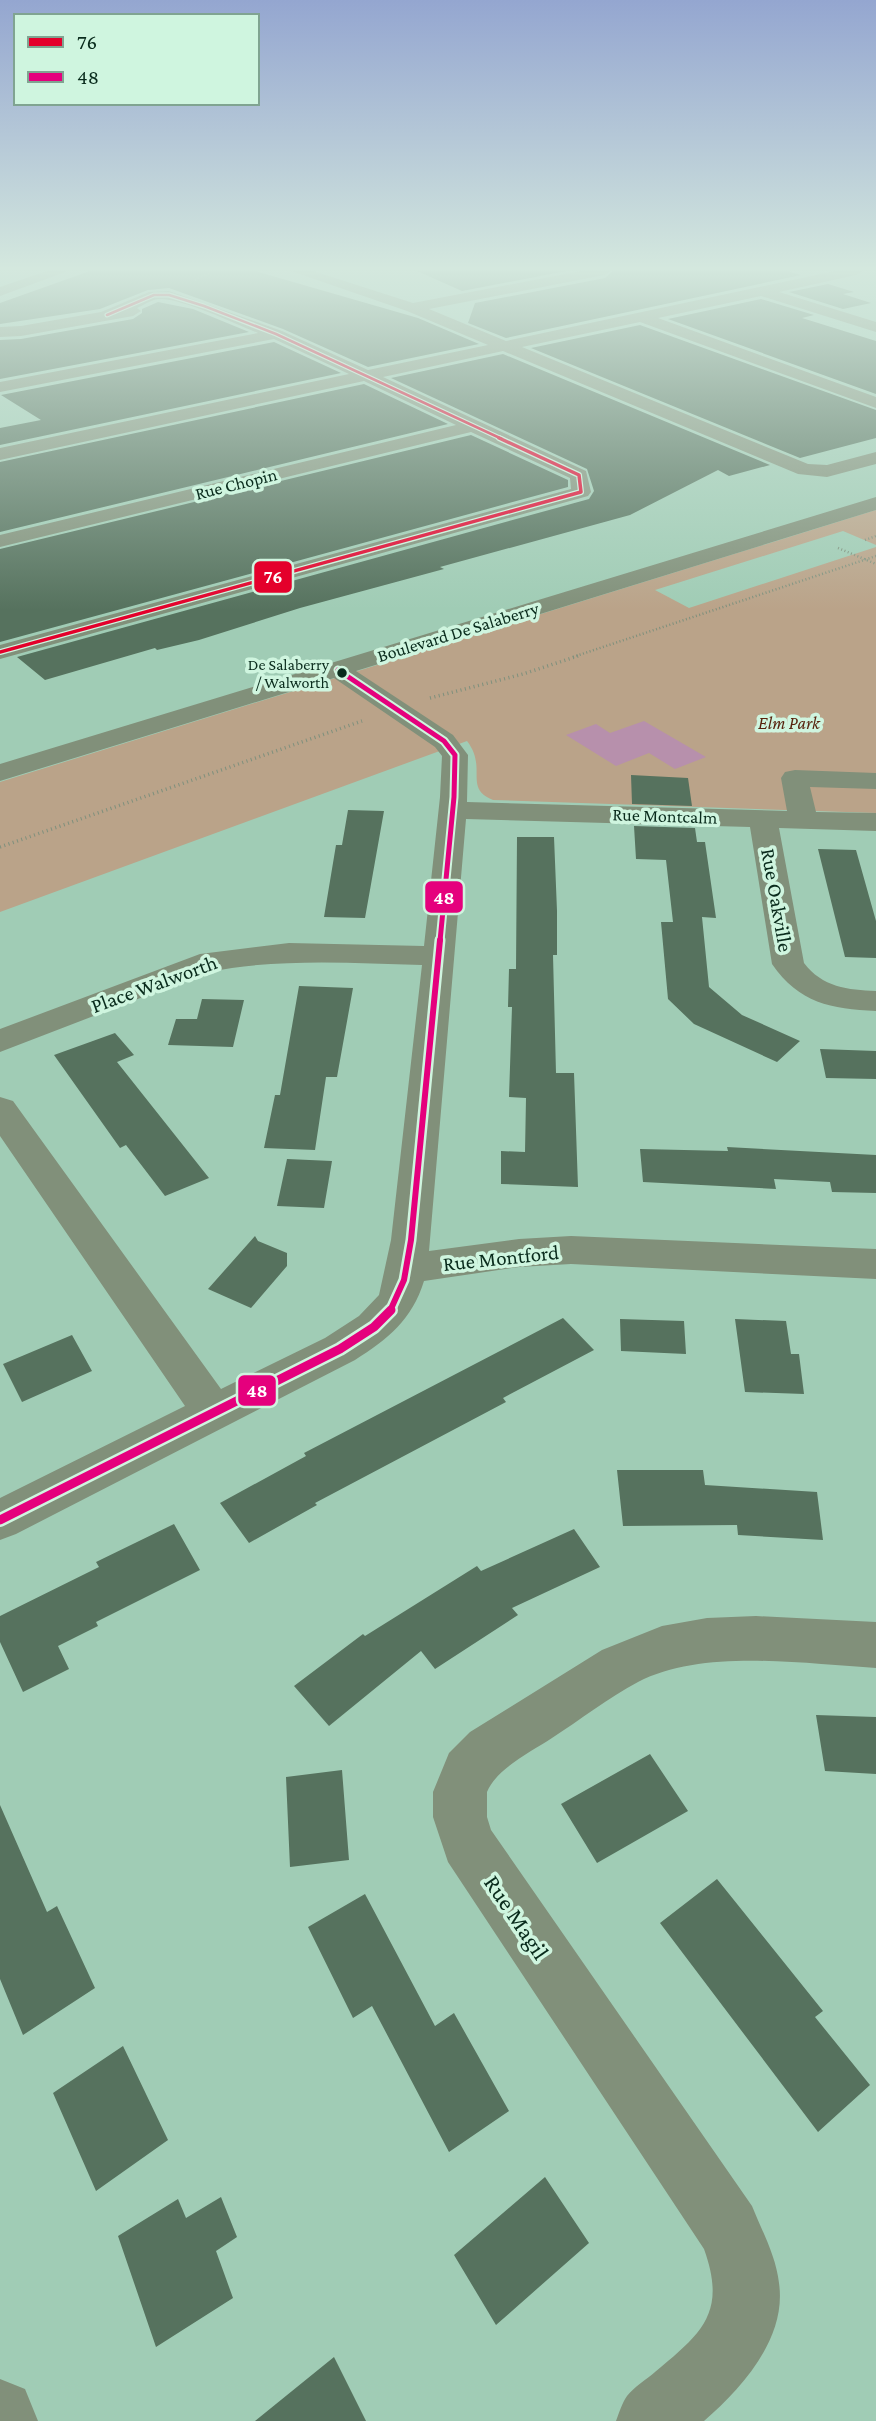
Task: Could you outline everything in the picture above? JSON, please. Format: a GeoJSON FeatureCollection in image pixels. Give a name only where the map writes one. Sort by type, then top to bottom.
{"type":"FeatureCollection","features":[{"type":"Feature","properties":{"kind":"street"},"geometry":{"type":"LineString","coordinates":[[0,454],[323,384]]}},
{"type":"Feature","properties":{"kind":"street"},"geometry":{"type":"LineString","coordinates":[[0,652],[581,492],[579,475],[383,384]]}},
{"type":"Feature","properties":{"kind":"street"},"geometry":{"type":"LineString","coordinates":[[594,384],[805,470],[827,471],[876,458]]}},
{"type":"Feature","properties":{"kind":"street"},"geometry":{"type":"LineString","coordinates":[[824,384],[876,403]]}},
{"type":"Feature","properties":{"kind":"street","name":"Rue Chopin"},"geometry":{"type":"LineString","coordinates":[[0,541],[473,426]]}},
{"type":"Feature","properties":{"kind":"street","name":"Boulevard De Salaberry"},"geometry":{"type":"LineString","coordinates":[[0,774],[876,502]]}},
{"type":"Feature","properties":{"kind":"street"},"geometry":{"type":"LineString","coordinates":[[0,1520],[340,1349],[375,1328],[393,1308],[403,1290],[439,956],[456,764],[452,749],[444,741],[338,670]]}},
{"type":"Feature","properties":{"kind":"street"},"geometry":{"type":"LineString","coordinates":[[803,820],[795,778],[876,781]]}},
{"type":"Feature","properties":{"kind":"street","name":"Rue Montcalm"},"geometry":{"type":"LineString","coordinates":[[453,810],[876,822]]}},
{"type":"Feature","properties":{"kind":"street","name":"Rue Oakville"},"geometry":{"type":"LineString","coordinates":[[763,818],[788,964],[796,977],[810,989],[833,997],[876,1001]]}},
{"type":"Feature","properties":{"kind":"street","name":"Place Walworth"},"geometry":{"type":"LineString","coordinates":[[0,1041],[200,964],[231,957],[283,952],[439,956]]}},
{"type":"Feature","properties":{"kind":"street"},"geometry":{"type":"LineString","coordinates":[[0,1109],[213,1412]]}},
{"type":"Feature","properties":{"kind":"street","name":"Rue Montford"},"geometry":{"type":"LineString","coordinates":[[407,1269],[519,1253],[571,1250],[876,1264]]}},
{"type":"Feature","properties":{"kind":"street","name":"Rue Magil"},"geometry":{"type":"LineString","coordinates":[[651,2421],[722,2356],[739,2329],[747,2293],[742,2260],[729,2230],[467,1843],[460,1817],[460,1792],[468,1771],[489,1750],[620,1666],[662,1649],[707,1640],[756,1639],[876,1645]]}},
{"type":"Feature","properties":{"kind":"street"},"geometry":{"type":"LineString","coordinates":[[0,2414],[3,2421]]}},
{"type":"Feature","properties":{"kind":"path"},"geometry":{"type":"LineString","coordinates":[[865,540],[876,536]]}},
{"type":"Feature","properties":{"kind":"path"},"geometry":{"type":"LineString","coordinates":[[838,548],[876,564]]}},
{"type":"Feature","properties":{"kind":"path"},"geometry":{"type":"LineString","coordinates":[[425,700],[523,674],[876,556]]}},
{"type":"Feature","properties":{"kind":"path"},"geometry":{"type":"LineString","coordinates":[[0,847],[153,796],[211,771],[370,718]]}},
{"type":"Feature","properties":{"kind":"green space","name":"Elm Park"},"geometry":{"type":"Polygon","coordinates":[[[876,510],[876,545],[843,531],[655,590],[689,608],[876,547],[876,813],[493,800],[479,790],[476,760],[467,741],[0,912],[0,782],[876,510]]]}},
{"type":"Feature","properties":{"kind":"shaded area"},"geometry":{"type":"Polygon","coordinates":[[[644,721],[706,757],[675,769],[649,753],[616,766],[566,735],[596,724],[610,733],[644,721]]]}},
{"type":"Feature","properties":{"kind":"building"},"geometry":{"type":"Polygon","coordinates":[[[58,384],[289,384],[0,445],[0,428],[41,420],[1,395],[58,384]]]}},
{"type":"Feature","properties":{"kind":"building"},"geometry":{"type":"Polygon","coordinates":[[[364,384],[448,424],[0,532],[0,462],[364,384]]]}},
{"type":"Feature","properties":{"kind":"building"},"geometry":{"type":"Polygon","coordinates":[[[404,384],[575,384],[770,465],[729,476],[718,470],[630,515],[440,567],[444,569],[300,608],[199,640],[157,650],[155,648],[45,680],[17,657],[589,499],[594,491],[587,469],[404,384]]]}},
{"type":"Feature","properties":{"kind":"building"},"geometry":{"type":"Polygon","coordinates":[[[619,384],[804,384],[876,410],[876,438],[800,458],[619,384]]]}},
{"type":"Feature","properties":{"kind":"building"},"geometry":{"type":"Polygon","coordinates":[[[848,384],[876,384],[876,394],[848,384]]]}},
{"type":"Feature","properties":{"kind":"building"},"geometry":{"type":"Polygon","coordinates":[[[471,435],[568,480],[568,487],[0,642],[0,549],[471,435]]]}},
{"type":"Feature","properties":{"kind":"building"},"geometry":{"type":"Polygon","coordinates":[[[631,775],[688,778],[692,806],[632,804],[631,775]]]}},
{"type":"Feature","properties":{"kind":"building"},"geometry":{"type":"Polygon","coordinates":[[[348,810],[384,811],[365,918],[324,917],[336,845],[342,845],[348,810]]]}},
{"type":"Feature","properties":{"kind":"building"},"geometry":{"type":"Polygon","coordinates":[[[634,826],[695,828],[697,842],[705,842],[716,918],[702,917],[709,987],[742,1015],[800,1041],[777,1062],[694,1024],[668,999],[661,922],[673,922],[666,860],[636,859],[634,826]]]}},
{"type":"Feature","properties":{"kind":"building"},"geometry":{"type":"Polygon","coordinates":[[[517,837],[554,837],[557,911],[557,955],[553,955],[556,1073],[574,1073],[578,1187],[501,1184],[501,1151],[525,1152],[526,1098],[509,1097],[512,1007],[508,1007],[509,969],[516,969],[517,837]]]}},
{"type":"Feature","properties":{"kind":"building"},"geometry":{"type":"Polygon","coordinates":[[[818,849],[856,850],[876,921],[876,958],[845,957],[818,849]]]}},
{"type":"Feature","properties":{"kind":"building"},"geometry":{"type":"Polygon","coordinates":[[[299,986],[353,988],[337,1077],[326,1077],[315,1150],[264,1148],[275,1095],[280,1095],[299,986]]]}},
{"type":"Feature","properties":{"kind":"building"},"geometry":{"type":"Polygon","coordinates":[[[202,999],[244,1000],[233,1047],[168,1045],[176,1019],[197,1019],[202,999]]]}},
{"type":"Feature","properties":{"kind":"building"},"geometry":{"type":"Polygon","coordinates":[[[115,1033],[134,1055],[117,1062],[209,1178],[165,1196],[126,1145],[120,1148],[54,1055],[115,1033]]]}},
{"type":"Feature","properties":{"kind":"building"},"geometry":{"type":"Polygon","coordinates":[[[820,1049],[876,1051],[876,1079],[826,1078],[820,1049]]]}},
{"type":"Feature","properties":{"kind":"building"},"geometry":{"type":"Polygon","coordinates":[[[727,1147],[876,1155],[876,1193],[832,1192],[830,1182],[774,1179],[776,1189],[643,1182],[640,1149],[728,1151],[727,1147]]]}},
{"type":"Feature","properties":{"kind":"building"},"geometry":{"type":"Polygon","coordinates":[[[287,1159],[332,1161],[324,1208],[277,1206],[287,1159]]]}},
{"type":"Feature","properties":{"kind":"building"},"geometry":{"type":"Polygon","coordinates":[[[255,1236],[258,1241],[287,1253],[287,1266],[251,1308],[208,1289],[255,1236]]]}},
{"type":"Feature","properties":{"kind":"building"},"geometry":{"type":"Polygon","coordinates":[[[563,1318],[594,1350],[503,1398],[506,1402],[315,1503],[317,1505],[249,1543],[220,1503],[306,1456],[304,1453],[563,1318]]]}},
{"type":"Feature","properties":{"kind":"building"},"geometry":{"type":"Polygon","coordinates":[[[620,1319],[684,1321],[686,1354],[621,1351],[620,1319]]]}},
{"type":"Feature","properties":{"kind":"building"},"geometry":{"type":"Polygon","coordinates":[[[735,1319],[786,1321],[791,1354],[799,1354],[804,1394],[745,1392],[735,1319]]]}},
{"type":"Feature","properties":{"kind":"building"},"geometry":{"type":"Polygon","coordinates":[[[72,1335],[92,1371],[22,1402],[3,1364],[72,1335]]]}},
{"type":"Feature","properties":{"kind":"building"},"geometry":{"type":"Polygon","coordinates":[[[617,1470],[703,1470],[705,1485],[817,1492],[823,1540],[738,1535],[737,1525],[623,1526],[617,1470]]]}},
{"type":"Feature","properties":{"kind":"building"},"geometry":{"type":"Polygon","coordinates":[[[174,1524],[200,1570],[96,1622],[98,1626],[58,1646],[69,1669],[23,1692],[0,1642],[0,1616],[99,1567],[96,1562],[174,1524]]]}},
{"type":"Feature","properties":{"kind":"building"},"geometry":{"type":"Polygon","coordinates":[[[574,1529],[600,1567],[512,1608],[518,1615],[435,1669],[421,1651],[329,1726],[294,1686],[363,1634],[365,1636],[477,1566],[481,1571],[574,1529]]]}},
{"type":"Feature","properties":{"kind":"building"},"geometry":{"type":"Polygon","coordinates":[[[816,1715],[876,1717],[876,1774],[825,1771],[816,1715]]]}},
{"type":"Feature","properties":{"kind":"building"},"geometry":{"type":"Polygon","coordinates":[[[650,1754],[688,1811],[597,1863],[561,1804],[650,1754]]]}},
{"type":"Feature","properties":{"kind":"building"},"geometry":{"type":"Polygon","coordinates":[[[342,1770],[349,1860],[290,1867],[286,1777],[342,1770]]]}},
{"type":"Feature","properties":{"kind":"building"},"geometry":{"type":"Polygon","coordinates":[[[0,1805],[47,1912],[57,1906],[95,1988],[23,2035],[0,1979],[0,1805]]]}},
{"type":"Feature","properties":{"kind":"building"},"geometry":{"type":"Polygon","coordinates":[[[717,1879],[823,2011],[815,2017],[870,2085],[818,2132],[660,1923],[717,1879]]]}},
{"type":"Feature","properties":{"kind":"building"},"geometry":{"type":"Polygon","coordinates":[[[365,1894],[435,2026],[454,2013],[509,2111],[449,2152],[372,2006],[353,2018],[308,1927],[365,1894]]]}},
{"type":"Feature","properties":{"kind":"building"},"geometry":{"type":"Polygon","coordinates":[[[123,2046],[168,2140],[96,2191],[53,2093],[123,2046]]]}},
{"type":"Feature","properties":{"kind":"building"},"geometry":{"type":"Polygon","coordinates":[[[545,2177],[589,2243],[496,2325],[454,2255],[545,2177]]]}},
{"type":"Feature","properties":{"kind":"building"},"geometry":{"type":"Polygon","coordinates":[[[221,2197],[237,2237],[216,2251],[233,2298],[156,2347],[118,2236],[178,2199],[186,2218],[221,2197]]]}},
{"type":"Feature","properties":{"kind":"building"},"geometry":{"type":"Polygon","coordinates":[[[334,2357],[366,2421],[255,2421],[334,2357]]]}},
{"type":"Feature","properties":{"kind":"transit line","name":"76"},"geometry":{"type":"LineString","coordinates":[[0,652],[581,492],[579,475],[383,384]]}},
{"type":"Feature","properties":{"kind":"transit line","name":"48"},"geometry":{"type":"LineString","coordinates":[[0,1520],[340,1349],[374,1327],[394,1306],[400,1295],[411,1240],[454,797],[455,755],[444,741],[338,670]]}},
{"type":"Feature","properties":{"kind":"place","name":"De Salaberry / Walworth"},"geometry":{"type":"Point","coordinates":[342,673]}}]}
